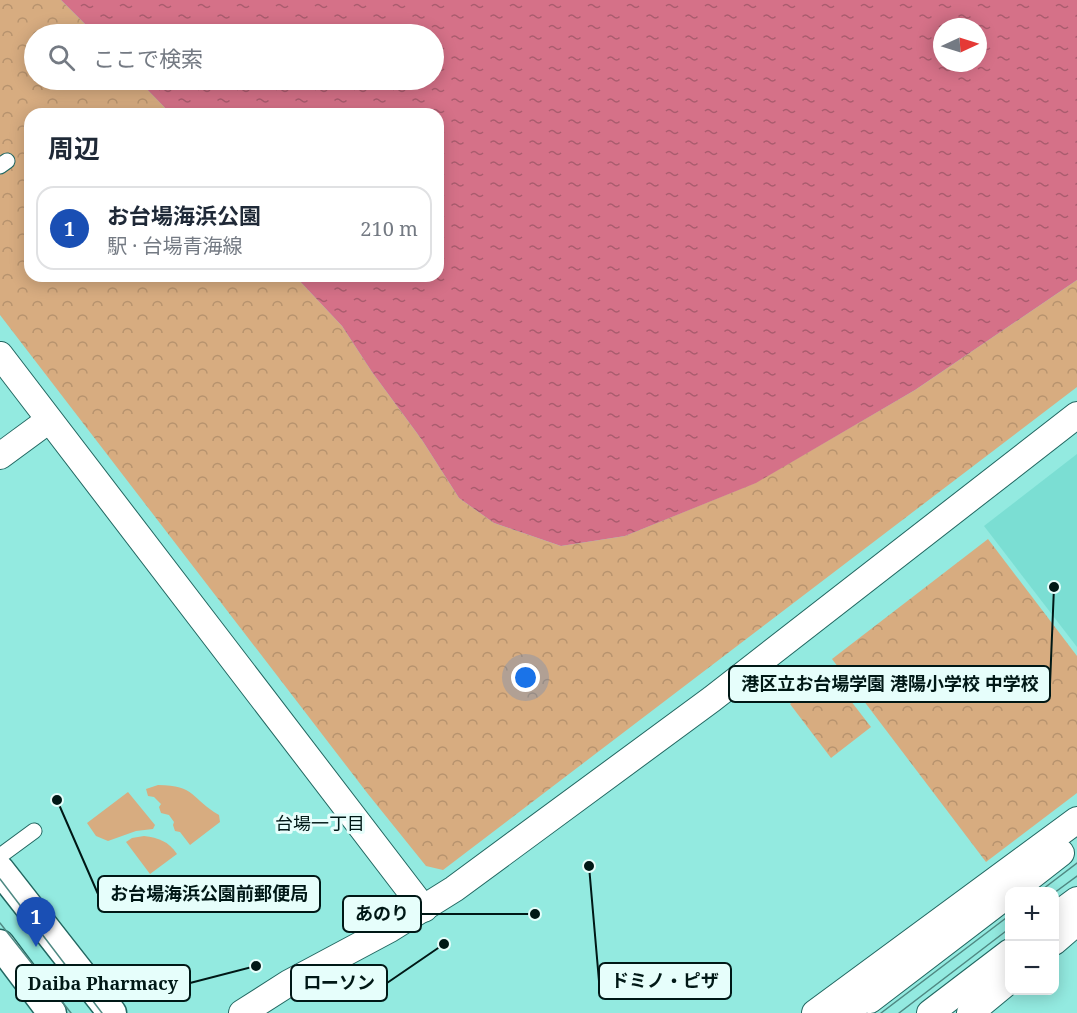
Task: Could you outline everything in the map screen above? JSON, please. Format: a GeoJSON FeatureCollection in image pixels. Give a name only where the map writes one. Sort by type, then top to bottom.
{"type":"FeatureCollection","features":[{"type":"Feature","properties":{"kind":"main road"},"geometry":{"type":"LineString","coordinates":[[0,870],[112,1013]]}},
{"type":"Feature","properties":{"kind":"main road"},"geometry":{"type":"LineString","coordinates":[[0,944],[52,1013]]}},
{"type":"Feature","properties":{"kind":"street"},"geometry":{"type":"LineString","coordinates":[[0,355],[424,909]]}},
{"type":"Feature","properties":{"kind":"street"},"geometry":{"type":"LineString","coordinates":[[242,1013],[289,983],[390,929],[454,889],[712,699],[1077,415]]}},
{"type":"Feature","properties":{"kind":"street"},"geometry":{"type":"LineString","coordinates":[[0,456],[49,420]]}},
{"type":"Feature","properties":{"kind":"street"},"geometry":{"type":"LineString","coordinates":[[1015,887],[1076,827]]}},
{"type":"Feature","properties":{"kind":"street"},"geometry":{"type":"LineString","coordinates":[[815,1013],[1076,827]]}},
{"type":"Feature","properties":{"kind":"street"},"geometry":{"type":"LineString","coordinates":[[846,1013],[1076,827]]}},
{"type":"Feature","properties":{"kind":"street"},"geometry":{"type":"LineString","coordinates":[[0,856],[34,831]]}},
{"type":"Feature","properties":{"kind":"street"},"geometry":{"type":"LineString","coordinates":[[854,1013],[1005,896]]}},
{"type":"Feature","properties":{"kind":"street"},"geometry":{"type":"LineString","coordinates":[[1059,913],[1077,900]]}},
{"type":"Feature","properties":{"kind":"street"},"geometry":{"type":"LineString","coordinates":[[1055,941],[1077,922]]}},
{"type":"Feature","properties":{"kind":"street"},"geometry":{"type":"LineString","coordinates":[[930,1013],[1005,956]]}},
{"type":"Feature","properties":{"kind":"street"},"geometry":{"type":"LineString","coordinates":[[970,1013],[1005,984]]}},
{"type":"Feature","properties":{"kind":"shaded area"},"geometry":{"type":"Polygon","coordinates":[[[1077,454],[1077,647],[984,526],[1077,454]]]}},
{"type":"Feature","properties":{"kind":"green space"},"geometry":{"type":"Polygon","coordinates":[[[0,0],[61,0],[85,24],[24,24],[24,90],[148,90],[165,108],[24,108],[24,282],[301,282],[342,326],[372,372],[422,440],[459,498],[494,523],[561,546],[625,536],[755,483],[915,390],[1077,280],[1077,387],[443,870],[426,866],[368,794],[0,315],[0,0]]]}},
{"type":"Feature","properties":{"kind":"green space"},"geometry":{"type":"Polygon","coordinates":[[[988,539],[1077,656],[1077,793],[986,862],[832,659],[988,539]]]}},
{"type":"Feature","properties":{"kind":"green space"},"geometry":{"type":"Polygon","coordinates":[[[830,674],[871,727],[831,758],[790,704],[830,674]]]}},
{"type":"Feature","properties":{"kind":"green space"},"geometry":{"type":"Polygon","coordinates":[[[158,785],[187,790],[219,815],[220,822],[190,845],[180,832],[175,831],[174,822],[169,815],[161,813],[159,807],[161,804],[154,797],[148,796],[146,789],[158,785]]]}},
{"type":"Feature","properties":{"kind":"green space"},"geometry":{"type":"Polygon","coordinates":[[[128,792],[155,825],[153,829],[136,831],[108,841],[96,836],[87,823],[128,792]]]}},
{"type":"Feature","properties":{"kind":"green space"},"geometry":{"type":"Polygon","coordinates":[[[144,836],[163,841],[177,854],[150,874],[126,842],[132,838],[144,836]]]}},
{"type":"Feature","properties":{"kind":"water"},"geometry":{"type":"Polygon","coordinates":[[[61,0],[1077,0],[1077,280],[915,390],[756,483],[625,536],[561,546],[494,523],[459,498],[422,440],[372,372],[342,326],[301,282],[444,282],[444,108],[165,108],[148,90],[444,90],[444,24],[85,24],[61,0]]]}},
{"type":"Feature","properties":{"kind":"tram line"},"geometry":{"type":"LineString","coordinates":[[1046,887],[1077,863]]}},
{"type":"Feature","properties":{"kind":"tram line"},"geometry":{"type":"LineString","coordinates":[[1059,889],[1077,876]]}},
{"type":"Feature","properties":{"kind":"tram line"},"geometry":{"type":"LineString","coordinates":[[0,879],[102,1013]]}},
{"type":"Feature","properties":{"kind":"tram line"},"geometry":{"type":"LineString","coordinates":[[881,1013],[1005,919]]}},
{"type":"Feature","properties":{"kind":"tram line"},"geometry":{"type":"LineString","coordinates":[[0,923],[71,1013]]}},
{"type":"Feature","properties":{"kind":"tram line"},"geometry":{"type":"LineString","coordinates":[[899,1013],[1005,932]]}},
{"type":"Feature","properties":{"kind":"place","name":"港区立お台場学園 港陽小学校 中学校"},"geometry":{"type":"Point","coordinates":[1054,587]}},
{"type":"Feature","properties":{"kind":"place","name":"お台場海浜公園前郵便局"},"geometry":{"type":"Point","coordinates":[57,800]}},
{"type":"Feature","properties":{"kind":"place","name":"ドミノ・ピザ"},"geometry":{"type":"Point","coordinates":[589,866]}},
{"type":"Feature","properties":{"kind":"place","name":"あのり"},"geometry":{"type":"Point","coordinates":[535,914]}},
{"type":"Feature","properties":{"kind":"place","name":"ローソン"},"geometry":{"type":"Point","coordinates":[444,944]}},
{"type":"Feature","properties":{"kind":"place","name":"お台場海浜公園"},"geometry":{"type":"Point","coordinates":[36,947]}},
{"type":"Feature","properties":{"kind":"place","name":"Daiba Pharmacy"},"geometry":{"type":"Point","coordinates":[256,966]}},
{"type":"Feature","properties":{"kind":"district","name":"台場一丁目"},"geometry":{"type":"Point","coordinates":[320,824]}}]}
